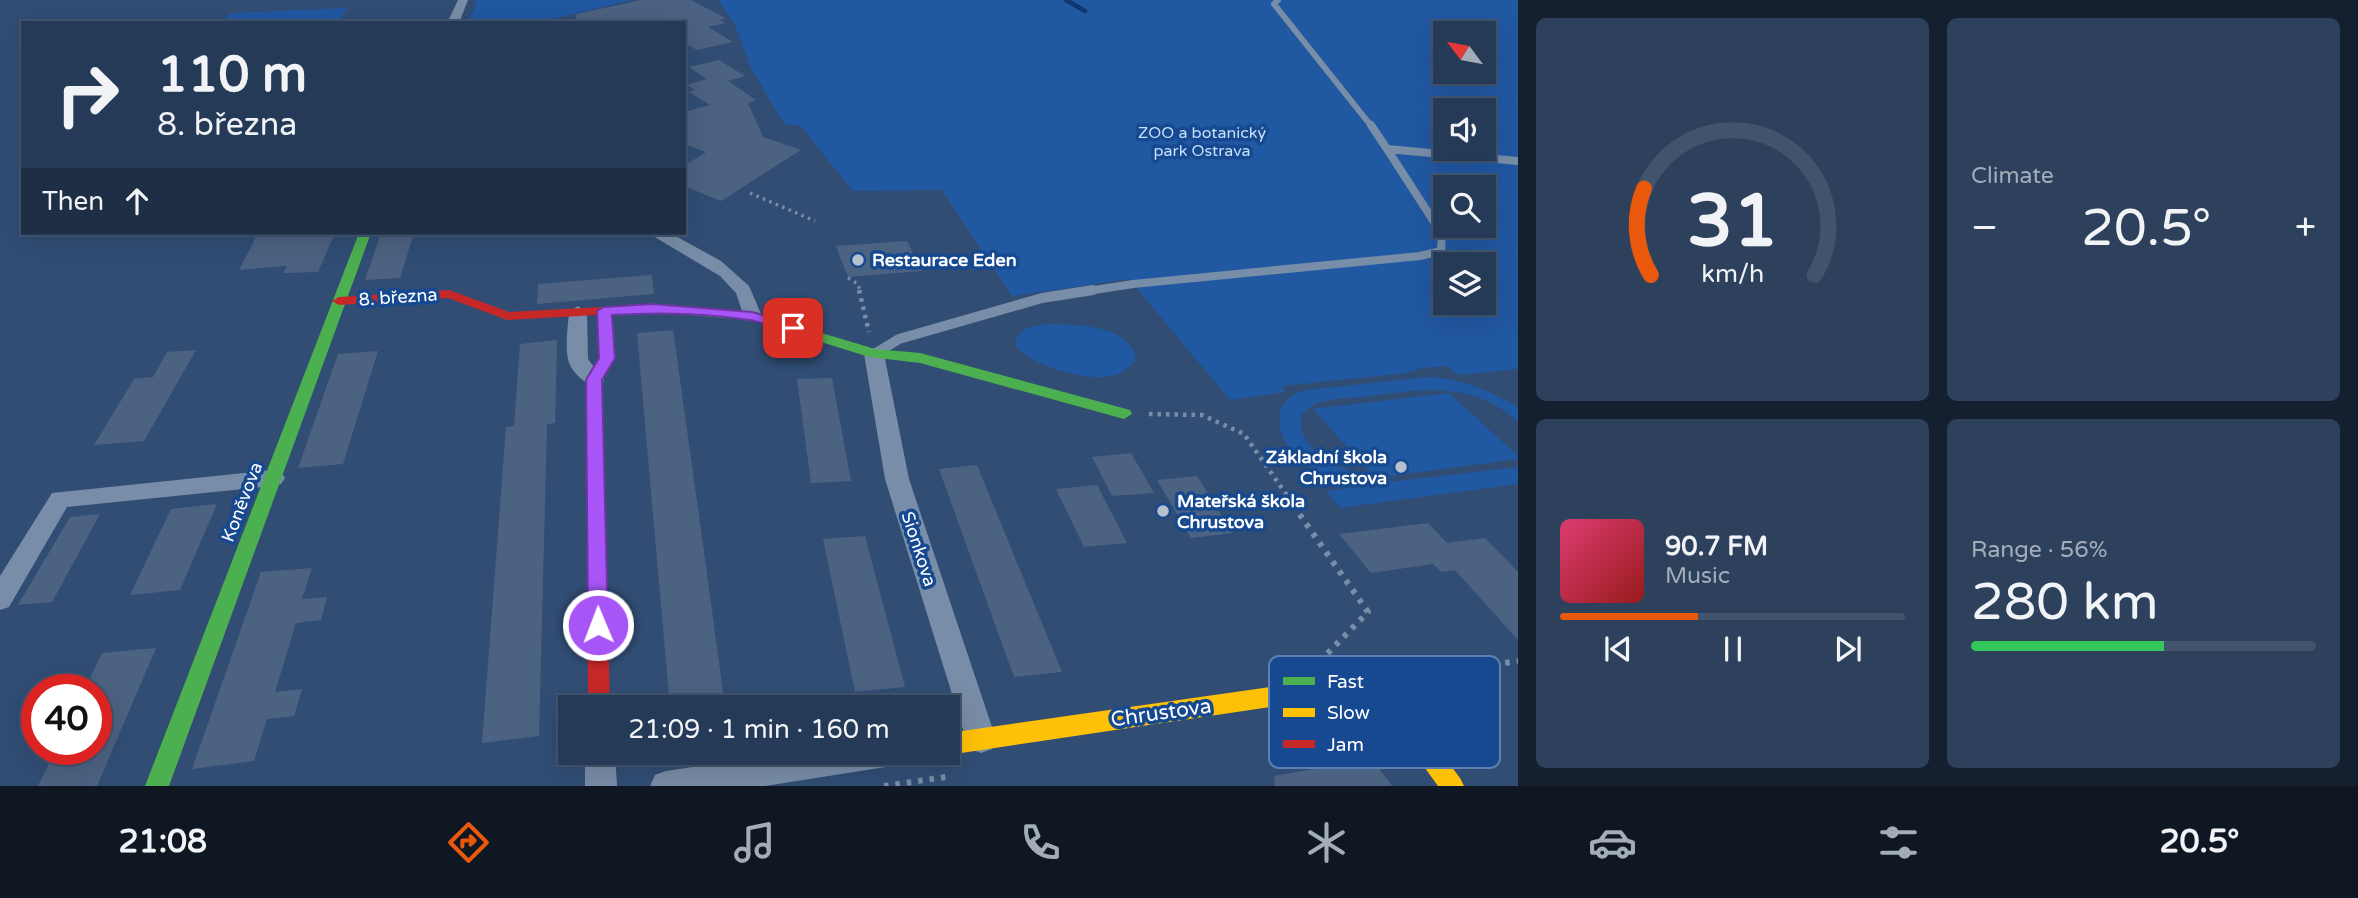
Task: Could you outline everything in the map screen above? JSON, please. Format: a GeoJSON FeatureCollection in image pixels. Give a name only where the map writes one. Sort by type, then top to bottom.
{"type":"FeatureCollection","features":[{"type":"Feature","properties":{"kind":"street"},"geometry":{"type":"LineString","coordinates":[[454,21],[463,0]]}},
{"type":"Feature","properties":{"kind":"street","name":"Koněvova"},"geometry":{"type":"LineString","coordinates":[[157,786],[364,235]]}},
{"type":"Feature","properties":{"kind":"street"},"geometry":{"type":"LineString","coordinates":[[661,235],[677,242],[732,278],[745,292],[752,316],[874,354],[920,358],[1124,414]]}},
{"type":"Feature","properties":{"kind":"street","name":"8. března"},"geometry":{"type":"LineString","coordinates":[[339,301],[449,294],[507,316],[652,308],[752,316]]}},
{"type":"Feature","properties":{"kind":"street"},"geometry":{"type":"LineString","coordinates":[[599,695],[594,380],[607,358],[604,311]]}},
{"type":"Feature","properties":{"kind":"street"},"geometry":{"type":"LineString","coordinates":[[578,312],[578,360],[594,380]]}},
{"type":"Feature","properties":{"kind":"street","name":"Sionkova"},"geometry":{"type":"LineString","coordinates":[[874,354],[897,479],[981,739]]}},
{"type":"Feature","properties":{"kind":"street"},"geometry":{"type":"LineString","coordinates":[[0,599],[60,499],[273,478]]}},
{"type":"Feature","properties":{"kind":"street","name":"Chrustova"},"geometry":{"type":"LineString","coordinates":[[960,742],[1269,697]]}},
{"type":"Feature","properties":{"kind":"street"},"geometry":{"type":"LineString","coordinates":[[600,765],[601,786]]}},
{"type":"Feature","properties":{"kind":"street"},"geometry":{"type":"LineString","coordinates":[[666,786],[806,765]]}},
{"type":"Feature","properties":{"kind":"street","name":"Chrustova"},"geometry":{"type":"LineString","coordinates":[[1438,768],[1452,786]]}},
{"type":"Feature","properties":{"kind":"lane"},"geometry":{"type":"LineString","coordinates":[[874,354],[899,339],[1042,298],[1133,284],[1420,256],[1441,251],[1442,233],[1387,149],[1276,2],[1264,0]]}},
{"type":"Feature","properties":{"kind":"lane"},"geometry":{"type":"LineString","coordinates":[[1387,149],[1518,161]]}},
{"type":"Feature","properties":{"kind":"path"},"geometry":{"type":"LineString","coordinates":[[750,193],[815,221]]}},
{"type":"Feature","properties":{"kind":"path"},"geometry":{"type":"LineString","coordinates":[[848,278],[859,284],[874,354]]}},
{"type":"Feature","properties":{"kind":"path"},"geometry":{"type":"LineString","coordinates":[[1124,414],[1202,415],[1244,434],[1368,612],[1325,656]]}},
{"type":"Feature","properties":{"kind":"path"},"geometry":{"type":"LineString","coordinates":[[1500,664],[1518,661]]}},
{"type":"Feature","properties":{"kind":"green space"},"geometry":{"type":"Polygon","coordinates":[[[476,0],[631,0],[549,20],[468,21],[476,0]]]}},
{"type":"Feature","properties":{"kind":"green space","name":"ZOO a botanický park Ostrava"},"geometry":{"type":"Polygon","coordinates":[[[718,0],[1518,0],[1518,369],[1458,375],[1447,366],[1422,368],[1407,373],[1282,386],[1285,392],[1230,400],[1129,279],[1012,296],[942,190],[853,191],[801,126],[784,124],[751,68],[735,25],[718,0]]]}},
{"type":"Feature","properties":{"kind":"green space"},"geometry":{"type":"Polygon","coordinates":[[[347,8],[339,21],[223,21],[230,13],[347,8]]]}},
{"type":"Feature","properties":{"kind":"green space"},"geometry":{"type":"Polygon","coordinates":[[[1053,324],[1076,325],[1114,333],[1132,348],[1136,360],[1118,374],[1094,377],[1063,372],[1048,366],[1023,353],[1015,345],[1024,330],[1053,324]]]}},
{"type":"Feature","properties":{"kind":"green space"},"geometry":{"type":"Polygon","coordinates":[[[1428,377],[1475,386],[1497,396],[1518,407],[1518,422],[1501,409],[1466,394],[1409,391],[1316,403],[1302,414],[1301,428],[1307,441],[1330,462],[1376,480],[1389,482],[1518,467],[1518,484],[1340,508],[1326,491],[1352,488],[1315,470],[1293,452],[1280,429],[1280,415],[1285,402],[1305,390],[1428,377]]]}},
{"type":"Feature","properties":{"kind":"green space"},"geometry":{"type":"Polygon","coordinates":[[[1449,393],[1518,456],[1518,459],[1375,478],[1313,409],[1449,393]]]}},
{"type":"Feature","properties":{"kind":"building"},"geometry":{"type":"Polygon","coordinates":[[[641,0],[691,0],[725,18],[719,20],[726,23],[708,27],[733,42],[697,50],[686,44],[686,21],[577,21],[576,14],[641,0]]]}},
{"type":"Feature","properties":{"kind":"building"},"geometry":{"type":"Polygon","coordinates":[[[719,60],[745,76],[728,81],[756,100],[748,103],[763,137],[801,150],[721,201],[686,187],[686,165],[706,152],[686,145],[686,111],[710,105],[689,92],[695,90],[687,85],[707,79],[689,67],[719,60]]]}},
{"type":"Feature","properties":{"kind":"building"},"geometry":{"type":"Polygon","coordinates":[[[257,235],[334,235],[318,272],[283,273],[287,266],[239,270],[257,235]]]}},
{"type":"Feature","properties":{"kind":"building"},"geometry":{"type":"Polygon","coordinates":[[[380,235],[413,235],[400,278],[365,280],[380,235]]]}},
{"type":"Feature","properties":{"kind":"building"},"geometry":{"type":"Polygon","coordinates":[[[907,241],[922,271],[848,277],[836,246],[907,241]]]}},
{"type":"Feature","properties":{"kind":"building"},"geometry":{"type":"Polygon","coordinates":[[[652,275],[654,294],[537,304],[538,284],[652,275]]]}},
{"type":"Feature","properties":{"kind":"building"},"geometry":{"type":"Polygon","coordinates":[[[673,330],[723,695],[669,695],[637,333],[673,330]]]}},
{"type":"Feature","properties":{"kind":"building"},"geometry":{"type":"Polygon","coordinates":[[[557,340],[555,423],[547,424],[539,736],[482,743],[506,427],[514,426],[520,344],[557,340]]]}},
{"type":"Feature","properties":{"kind":"building"},"geometry":{"type":"Polygon","coordinates":[[[196,350],[144,441],[94,445],[134,379],[153,377],[167,352],[196,350]]]}},
{"type":"Feature","properties":{"kind":"building"},"geometry":{"type":"Polygon","coordinates":[[[378,351],[343,464],[298,468],[338,354],[378,351]]]}},
{"type":"Feature","properties":{"kind":"building"},"geometry":{"type":"Polygon","coordinates":[[[832,378],[851,481],[811,483],[797,379],[832,378]]]}},
{"type":"Feature","properties":{"kind":"building"},"geometry":{"type":"Polygon","coordinates":[[[1131,453],[1154,493],[1112,496],[1092,457],[1131,453]]]}},
{"type":"Feature","properties":{"kind":"building"},"geometry":{"type":"Polygon","coordinates":[[[977,465],[1062,672],[1014,677],[939,469],[977,465]]]}},
{"type":"Feature","properties":{"kind":"building"},"geometry":{"type":"Polygon","coordinates":[[[1197,476],[1233,533],[1191,538],[1157,480],[1197,476]]]}},
{"type":"Feature","properties":{"kind":"building"},"geometry":{"type":"Polygon","coordinates":[[[1097,485],[1127,543],[1084,547],[1056,489],[1097,485]]]}},
{"type":"Feature","properties":{"kind":"building"},"geometry":{"type":"Polygon","coordinates":[[[217,504],[180,590],[130,595],[171,509],[217,504]]]}},
{"type":"Feature","properties":{"kind":"building"},"geometry":{"type":"Polygon","coordinates":[[[100,514],[52,602],[18,605],[70,517],[100,514]]]}},
{"type":"Feature","properties":{"kind":"building"},"geometry":{"type":"Polygon","coordinates":[[[1428,523],[1447,543],[1485,538],[1518,572],[1518,640],[1455,570],[1441,572],[1433,564],[1371,573],[1339,534],[1428,523]]]}},
{"type":"Feature","properties":{"kind":"building"},"geometry":{"type":"Polygon","coordinates":[[[865,536],[905,687],[855,692],[823,539],[865,536]]]}},
{"type":"Feature","properties":{"kind":"building"},"geometry":{"type":"Polygon","coordinates":[[[312,568],[302,599],[327,597],[321,620],[296,623],[275,692],[302,689],[294,716],[267,719],[254,761],[192,769],[261,572],[312,568]]]}},
{"type":"Feature","properties":{"kind":"building"},"geometry":{"type":"Polygon","coordinates":[[[156,648],[112,751],[112,674],[92,674],[102,653],[156,648]]]}},
{"type":"Feature","properties":{"kind":"building"},"geometry":{"type":"Polygon","coordinates":[[[48,765],[106,765],[97,786],[38,786],[48,765]]]}},
{"type":"Feature","properties":{"kind":"building"},"geometry":{"type":"Polygon","coordinates":[[[1320,768],[1379,768],[1392,786],[1275,786],[1274,776],[1320,768]]]}},
{"type":"Feature","properties":{"kind":"waterway"},"geometry":{"type":"LineString","coordinates":[[1066,0],[1085,11]]}},
{"type":"Feature","properties":{"kind":"traffic: fast"},"geometry":{"type":"LineString","coordinates":[[157,786],[364,235]]}},
{"type":"Feature","properties":{"kind":"traffic: fast"},"geometry":{"type":"LineString","coordinates":[[601,311],[652,308],[752,316],[874,354],[920,358],[1124,414]]}},
{"type":"Feature","properties":{"kind":"traffic: slow"},"geometry":{"type":"LineString","coordinates":[[960,742],[1269,697]]}},
{"type":"Feature","properties":{"kind":"traffic: slow"},"geometry":{"type":"LineString","coordinates":[[1439,768],[1452,786]]}},
{"type":"Feature","properties":{"kind":"traffic: jam"},"geometry":{"type":"LineString","coordinates":[[339,301],[449,294],[507,316],[601,311]]}},
{"type":"Feature","properties":{"kind":"traffic: jam"},"geometry":{"type":"LineString","coordinates":[[599,695],[594,380],[607,358],[604,311]]}},
{"type":"Feature","properties":{"kind":"place","name":"Restaurace Eden"},"geometry":{"type":"Point","coordinates":[858,260]}},
{"type":"Feature","properties":{"kind":"place","name":"Základní škola Chrustova"},"geometry":{"type":"Point","coordinates":[1401,467]}},
{"type":"Feature","properties":{"kind":"place","name":"Mateřská škola Chrustova"},"geometry":{"type":"Point","coordinates":[1163,511]}},
{"type":"Feature","properties":{"kind":"route"},"geometry":{"type":"LineString","coordinates":[[598,625],[594,380],[607,358],[604,311],[652,308],[700,311],[752,316],[793,328]]}}]}
